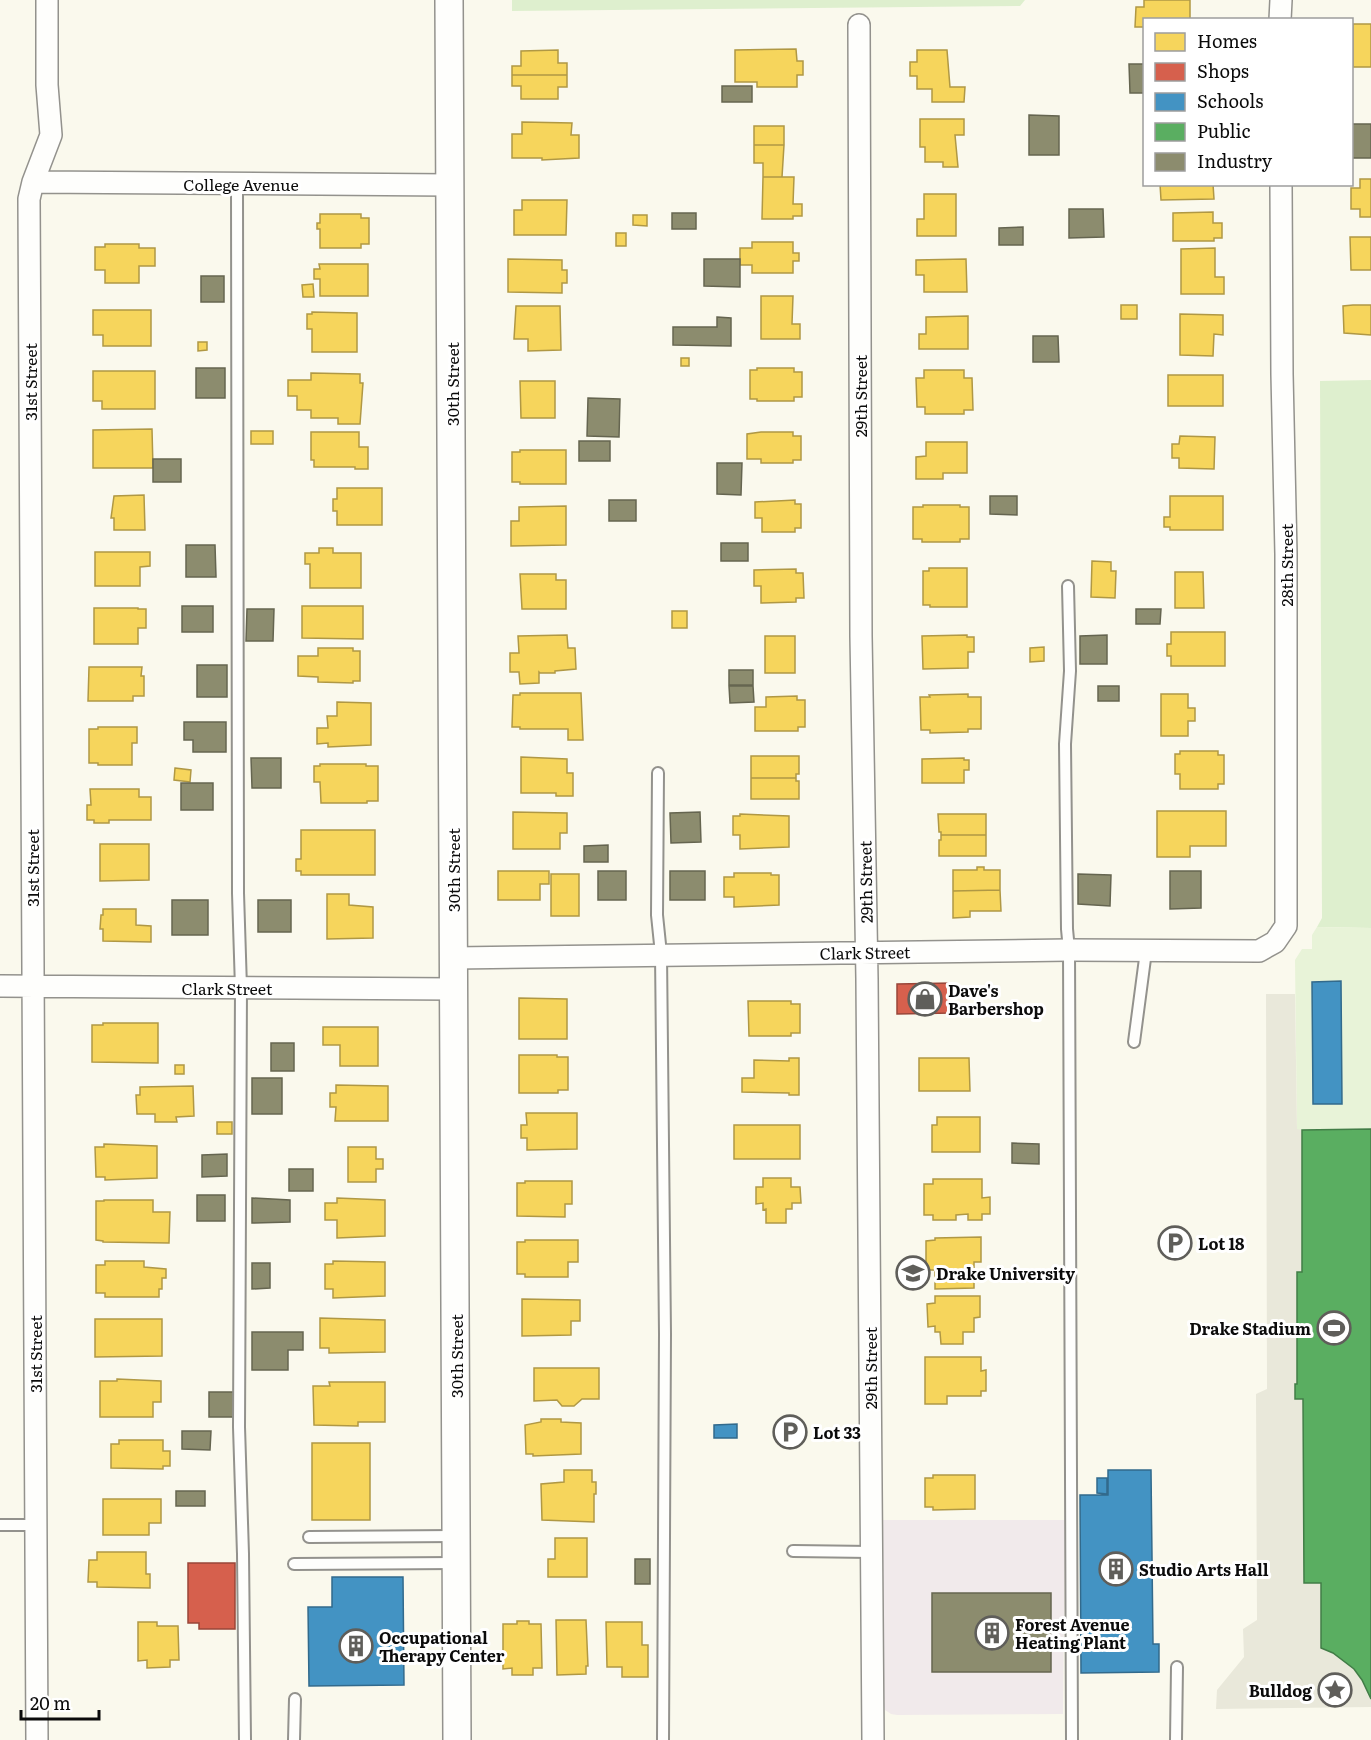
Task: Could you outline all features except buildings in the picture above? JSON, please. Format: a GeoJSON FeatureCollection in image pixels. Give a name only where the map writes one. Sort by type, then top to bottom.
{"type":"FeatureCollection","features":[{"type":"Feature","properties":{"kind":"street","name":"31st Street"},"geometry":{"type":"LineString","coordinates":[[37,1740],[29,199],[51,135],[47,85],[47,0]]}},
{"type":"Feature","properties":{"kind":"street","name":"30th Street"},"geometry":{"type":"LineString","coordinates":[[449,0],[457,1740]]}},
{"type":"Feature","properties":{"kind":"street","name":"29th Street"},"geometry":{"type":"LineString","coordinates":[[859,25],[861,636],[867,952],[873,1740]]}},
{"type":"Feature","properties":{"kind":"street","name":"College Avenue"},"geometry":{"type":"LineString","coordinates":[[33,182],[450,184]]}},
{"type":"Feature","properties":{"kind":"street","name":"28th Street"},"geometry":{"type":"LineString","coordinates":[[1275,942],[1286,926],[1286,554],[1281,186]]}},
{"type":"Feature","properties":{"kind":"street","name":"Clark Street"},"geometry":{"type":"LineString","coordinates":[[454,958],[1069,950],[1259,951],[1275,942]]}},
{"type":"Feature","properties":{"kind":"street","name":"Clark Street"},"geometry":{"type":"LineString","coordinates":[[0,986],[454,988]]}},
{"type":"Feature","properties":{"kind":"lane"},"geometry":{"type":"LineString","coordinates":[[237,184],[238,869],[241,988],[239,1427],[245,1740]]}},
{"type":"Feature","properties":{"kind":"lane"},"geometry":{"type":"LineString","coordinates":[[1068,586],[1070,671],[1065,755],[1069,950],[1072,1740]]}},
{"type":"Feature","properties":{"kind":"lane"},"geometry":{"type":"LineString","coordinates":[[658,773],[657,915],[661,954],[665,1334],[663,1740]]}},
{"type":"Feature","properties":{"kind":"lane"},"geometry":{"type":"LineString","coordinates":[[1134,1042],[1146,951]]}},
{"type":"Feature","properties":{"kind":"lane"},"geometry":{"type":"LineString","coordinates":[[0,1525],[36,1525]]}},
{"type":"Feature","properties":{"kind":"lane"},"geometry":{"type":"LineString","coordinates":[[309,1537],[456,1536]]}},
{"type":"Feature","properties":{"kind":"lane"},"geometry":{"type":"LineString","coordinates":[[793,1551],[872,1552]]}},
{"type":"Feature","properties":{"kind":"lane"},"geometry":{"type":"LineString","coordinates":[[294,1564],[456,1563]]}},
{"type":"Feature","properties":{"kind":"lane"},"geometry":{"type":"LineString","coordinates":[[1176,1740],[1177,1667]]}},
{"type":"Feature","properties":{"kind":"lane"},"geometry":{"type":"LineString","coordinates":[[294,1740],[295,1699]]}},
{"type":"Feature","properties":{"kind":"shaded area"},"geometry":{"type":"Polygon","coordinates":[[[1266,994],[1295,994],[1297,1129],[1302,1130],[1302,1272],[1297,1272],[1297,1384],[1303,1399],[1304,1583],[1321,1583],[1321,1648],[1333,1653],[1354,1669],[1368,1691],[1371,1707],[1216,1709],[1217,1690],[1244,1657],[1243,1629],[1257,1620],[1256,1394],[1267,1389],[1266,994]]]}},
{"type":"Feature","properties":{"kind":"shaded area"},"geometry":{"type":"Polygon","coordinates":[[[881,1520],[1065,1520],[1063,1714],[897,1715],[885,1710],[883,1704],[881,1520]]]}},
{"type":"Feature","properties":{"kind":"green space"},"geometry":{"type":"Polygon","coordinates":[[[512,0],[1025,0],[1020,6],[512,11],[512,0]]]}},
{"type":"Feature","properties":{"kind":"green space"},"geometry":{"type":"Polygon","coordinates":[[[1371,380],[1371,928],[1317,927],[1322,918],[1320,381],[1371,380]]]}},
{"type":"Feature","properties":{"kind":"green space","name":"Drake Stadium"},"geometry":{"type":"Polygon","coordinates":[[[1317,927],[1371,928],[1371,1699],[1350,1670],[1321,1648],[1321,1583],[1304,1583],[1297,1384],[1297,1272],[1302,1271],[1302,1130],[1297,1130],[1295,960],[1302,949],[1312,949],[1312,935],[1317,927]]]}},
{"type":"Feature","properties":{"kind":"place","name":"Dave's Barbershop"},"geometry":{"type":"Point","coordinates":[925,999]}},
{"type":"Feature","properties":{"kind":"place","name":"Lot 18"},"geometry":{"type":"Point","coordinates":[1175,1243]}},
{"type":"Feature","properties":{"kind":"place","name":"Drake University"},"geometry":{"type":"Point","coordinates":[913,1273]}},
{"type":"Feature","properties":{"kind":"place","name":"Drake Stadium"},"geometry":{"type":"Point","coordinates":[1334,1328]}},
{"type":"Feature","properties":{"kind":"place","name":"Lot 33"},"geometry":{"type":"Point","coordinates":[790,1432]}},
{"type":"Feature","properties":{"kind":"place","name":"Studio Arts Hall"},"geometry":{"type":"Point","coordinates":[1116,1569]}},
{"type":"Feature","properties":{"kind":"place","name":"Forest Avenue Heating Plant"},"geometry":{"type":"Point","coordinates":[992,1633]}},
{"type":"Feature","properties":{"kind":"place","name":"Occupational Therapy Center"},"geometry":{"type":"Point","coordinates":[356,1646]}},
{"type":"Feature","properties":{"kind":"place","name":"Bulldog"},"geometry":{"type":"Point","coordinates":[1335,1690]}}]}
